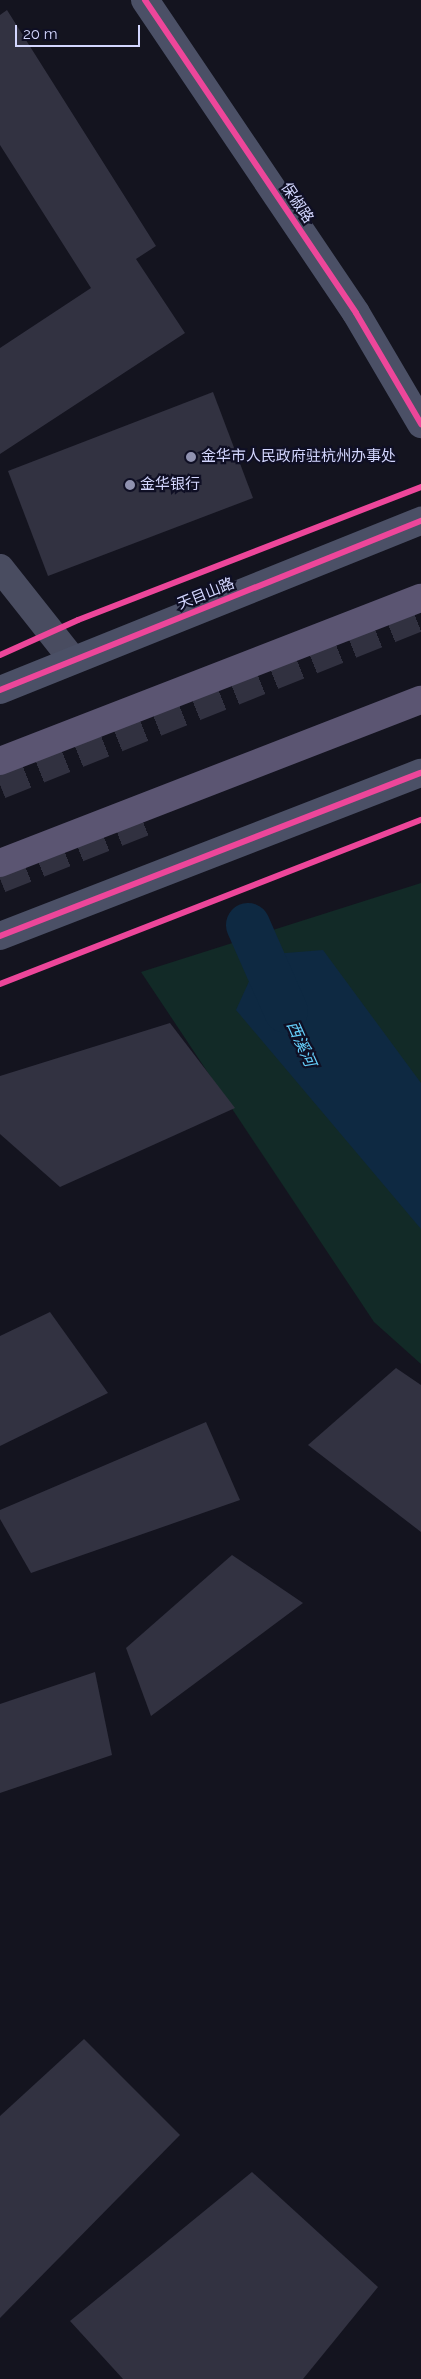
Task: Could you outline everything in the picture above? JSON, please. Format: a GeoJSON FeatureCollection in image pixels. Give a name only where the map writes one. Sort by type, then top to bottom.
{"type":"FeatureCollection","features":[{"type":"Feature","properties":{"kind":"main road","name":"保俶路"},"geometry":{"type":"LineString","coordinates":[[145,0],[356,313],[421,424]]}},
{"type":"Feature","properties":{"kind":"main road","name":"天目山路"},"geometry":{"type":"LineString","coordinates":[[0,690],[421,521]]}},
{"type":"Feature","properties":{"kind":"main road"},"geometry":{"type":"LineString","coordinates":[[0,761],[421,598]]}},
{"type":"Feature","properties":{"kind":"main road"},"geometry":{"type":"LineString","coordinates":[[0,863],[421,700]]}},
{"type":"Feature","properties":{"kind":"main road"},"geometry":{"type":"LineString","coordinates":[[0,936],[421,773]]}},
{"type":"Feature","properties":{"kind":"street"},"geometry":{"type":"LineString","coordinates":[[0,568],[73,660]]}},
{"type":"Feature","properties":{"kind":"green space"},"geometry":{"type":"Polygon","coordinates":[[[421,883],[421,1364],[374,1322],[141,972],[421,883]]]}},
{"type":"Feature","properties":{"kind":"water"},"geometry":{"type":"Polygon","coordinates":[[[323,950],[421,1083],[421,1229],[236,1010],[261,955],[323,950]]]}},
{"type":"Feature","properties":{"kind":"building"},"geometry":{"type":"Polygon","coordinates":[[[7,10],[156,246],[136,259],[185,333],[0,454],[0,348],[91,288],[0,145],[0,15],[7,10]]]}},
{"type":"Feature","properties":{"kind":"building","name":"金华银行"},"geometry":{"type":"Polygon","coordinates":[[[213,392],[253,498],[48,576],[8,471],[213,392]]]}},
{"type":"Feature","properties":{"kind":"building"},"geometry":{"type":"Polygon","coordinates":[[[170,1023],[235,1108],[60,1187],[0,1134],[0,1076],[170,1023]]]}},
{"type":"Feature","properties":{"kind":"building"},"geometry":{"type":"Polygon","coordinates":[[[50,1312],[108,1393],[0,1446],[0,1336],[50,1312]]]}},
{"type":"Feature","properties":{"kind":"building"},"geometry":{"type":"Polygon","coordinates":[[[396,1368],[421,1385],[421,1532],[308,1445],[396,1368]]]}},
{"type":"Feature","properties":{"kind":"building"},"geometry":{"type":"Polygon","coordinates":[[[206,1422],[240,1500],[31,1573],[0,1519],[0,1510],[206,1422]]]}},
{"type":"Feature","properties":{"kind":"building"},"geometry":{"type":"Polygon","coordinates":[[[232,1555],[303,1603],[151,1716],[126,1648],[232,1555]]]}},
{"type":"Feature","properties":{"kind":"building"},"geometry":{"type":"Polygon","coordinates":[[[95,1672],[112,1755],[0,1793],[0,1704],[95,1672]]]}},
{"type":"Feature","properties":{"kind":"building"},"geometry":{"type":"Polygon","coordinates":[[[84,2039],[180,2135],[0,2318],[0,2116],[84,2039]]]}},
{"type":"Feature","properties":{"kind":"building"},"geometry":{"type":"Polygon","coordinates":[[[252,2172],[378,2287],[303,2379],[123,2379],[70,2321],[252,2172]]]}},
{"type":"Feature","properties":{"kind":"waterway","name":"西溪河"},"geometry":{"type":"LineString","coordinates":[[248,925],[286,1011]]}},
{"type":"Feature","properties":{"kind":"tunnel"},"geometry":{"type":"LineString","coordinates":[[0,785],[421,617]]}},
{"type":"Feature","properties":{"kind":"tunnel"},"geometry":{"type":"LineString","coordinates":[[0,879],[154,818]]}},
{"type":"Feature","properties":{"kind":"cycle path"},"geometry":{"type":"LineString","coordinates":[[145,0],[356,313],[421,424]]}},
{"type":"Feature","properties":{"kind":"cycle path"},"geometry":{"type":"LineString","coordinates":[[0,655],[78,620],[421,487]]}},
{"type":"Feature","properties":{"kind":"cycle path"},"geometry":{"type":"LineString","coordinates":[[0,690],[421,521]]}},
{"type":"Feature","properties":{"kind":"cycle path"},"geometry":{"type":"LineString","coordinates":[[0,936],[421,773]]}},
{"type":"Feature","properties":{"kind":"cycle path"},"geometry":{"type":"LineString","coordinates":[[0,984],[421,820]]}},
{"type":"Feature","properties":{"kind":"place","name":"金华市人民政府驻杭州办事处"},"geometry":{"type":"Point","coordinates":[191,457]}},
{"type":"Feature","properties":{"kind":"place","name":"金华银行"},"geometry":{"type":"Point","coordinates":[130,485]}}]}
